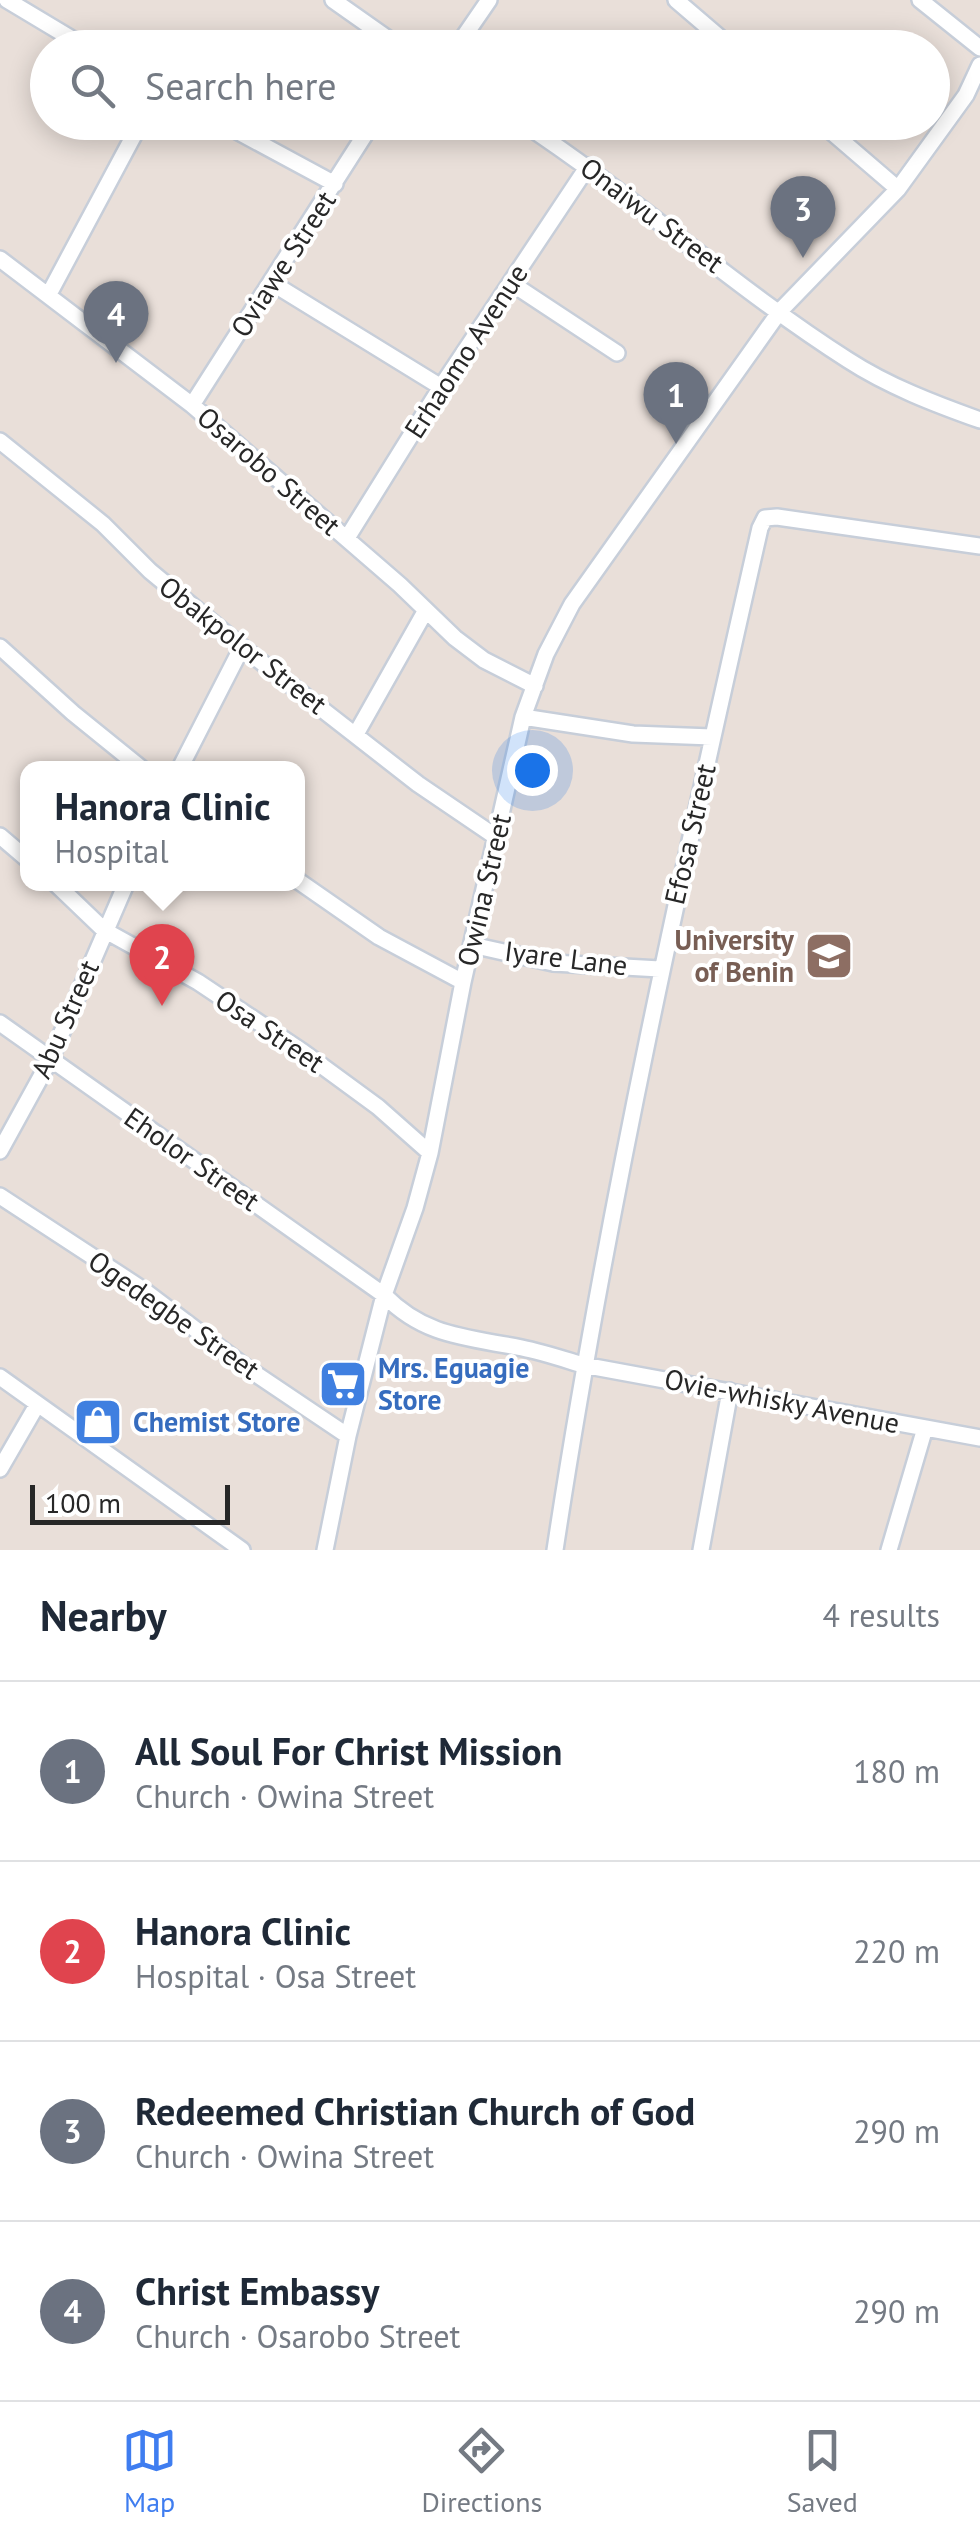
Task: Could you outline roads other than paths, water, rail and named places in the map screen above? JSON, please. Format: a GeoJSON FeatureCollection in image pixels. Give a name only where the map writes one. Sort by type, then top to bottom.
{"type":"FeatureCollection","features":[{"type":"Feature","properties":{"kind":"street"},"geometry":{"type":"LineString","coordinates":[[7,0],[58,30]]}},
{"type":"Feature","properties":{"kind":"street"},"geometry":{"type":"LineString","coordinates":[[333,0],[375,30]]}},
{"type":"Feature","properties":{"kind":"street"},"geometry":{"type":"LineString","coordinates":[[469,30],[490,0]]}},
{"type":"Feature","properties":{"kind":"street"},"geometry":{"type":"LineString","coordinates":[[676,0],[711,30]]}},
{"type":"Feature","properties":{"kind":"street"},"geometry":{"type":"LineString","coordinates":[[920,0],[980,48]]}},
{"type":"Feature","properties":{"kind":"street","name":"Owina Street"},"geometry":{"type":"LineString","coordinates":[[950,116],[980,65]]}},
{"type":"Feature","properties":{"kind":"street"},"geometry":{"type":"LineString","coordinates":[[966,94],[980,104]]}},
{"type":"Feature","properties":{"kind":"street"},"geometry":{"type":"LineString","coordinates":[[48,294],[131,140]]}},
{"type":"Feature","properties":{"kind":"street"},"geometry":{"type":"LineString","coordinates":[[253,140],[335,184]]}},
{"type":"Feature","properties":{"kind":"street","name":"Oviawe Street"},"geometry":{"type":"LineString","coordinates":[[192,405],[363,140]]}},
{"type":"Feature","properties":{"kind":"street","name":"Onaiwu Street"},"geometry":{"type":"LineString","coordinates":[[548,140],[850,361],[905,390],[980,420]]}},
{"type":"Feature","properties":{"kind":"street"},"geometry":{"type":"LineString","coordinates":[[841,140],[898,189]]}},
{"type":"Feature","properties":{"kind":"street","name":"Owina Street"},"geometry":{"type":"LineString","coordinates":[[325,1550],[348,1436],[384,1295],[430,1153],[522,716],[546,654],[572,604],[780,312],[898,189],[933,140]]}},
{"type":"Feature","properties":{"kind":"street","name":"Erhaomo Avenue"},"geometry":{"type":"LineString","coordinates":[[347,538],[440,387],[588,166]]}},
{"type":"Feature","properties":{"kind":"street","name":"Osarobo Street"},"geometry":{"type":"LineString","coordinates":[[0,258],[192,405],[347,538],[455,638],[484,660],[536,686]]}},
{"type":"Feature","properties":{"kind":"street"},"geometry":{"type":"LineString","coordinates":[[272,283],[440,387]]}},
{"type":"Feature","properties":{"kind":"street"},"geometry":{"type":"LineString","coordinates":[[511,283],[617,354]]}},
{"type":"Feature","properties":{"kind":"street","name":"Obakpolor Street"},"geometry":{"type":"LineString","coordinates":[[0,441],[103,524],[150,571],[242,647],[418,784],[496,837]]}},
{"type":"Feature","properties":{"kind":"street","name":"Efosa Street"},"geometry":{"type":"LineString","coordinates":[[556,1550],[583,1364],[660,969],[760,528],[765,518],[980,546]]}},
{"type":"Feature","properties":{"kind":"street"},"geometry":{"type":"LineString","coordinates":[[356,734],[426,610]]}},
{"type":"Feature","properties":{"kind":"street"},"geometry":{"type":"LineString","coordinates":[[0,647],[73,714],[133,761]]}},
{"type":"Feature","properties":{"kind":"street"},"geometry":{"type":"LineString","coordinates":[[184,761],[242,647]]}},
{"type":"Feature","properties":{"kind":"street"},"geometry":{"type":"LineString","coordinates":[[522,716],[632,734],[712,737]]}},
{"type":"Feature","properties":{"kind":"street"},"geometry":{"type":"LineString","coordinates":[[0,836],[20,853]]}},
{"type":"Feature","properties":{"kind":"street"},"geometry":{"type":"LineString","coordinates":[[305,886],[379,937],[463,982]]}},
{"type":"Feature","properties":{"kind":"street","name":"Osa Street"},"geometry":{"type":"LineString","coordinates":[[63,891],[104,930],[198,982],[304,1052],[378,1107],[430,1153]]}},
{"type":"Feature","properties":{"kind":"street","name":"Abu Street"},"geometry":{"type":"LineString","coordinates":[[0,1151],[50,1060],[123,891]]}},
{"type":"Feature","properties":{"kind":"street","name":"Iyare Lane"},"geometry":{"type":"LineString","coordinates":[[472,945],[553,962],[660,969]]}},
{"type":"Feature","properties":{"kind":"street","name":"Eholor Street"},"geometry":{"type":"LineString","coordinates":[[0,1023],[384,1295],[405,1316],[452,1337],[525,1348],[583,1364]]}},
{"type":"Feature","properties":{"kind":"street","name":"Ogedegbe Street"},"geometry":{"type":"LineString","coordinates":[[0,1196],[142,1289],[244,1366],[348,1436]]}},
{"type":"Feature","properties":{"kind":"street","name":"Ovie-whisky Avenue"},"geometry":{"type":"LineString","coordinates":[[583,1364],[980,1438]]}},
{"type":"Feature","properties":{"kind":"street"},"geometry":{"type":"LineString","coordinates":[[0,1377],[242,1550]]}},
{"type":"Feature","properties":{"kind":"street"},"geometry":{"type":"LineString","coordinates":[[700,1550],[730,1391]]}},
{"type":"Feature","properties":{"kind":"street"},"geometry":{"type":"LineString","coordinates":[[0,1469],[36,1406]]}},
{"type":"Feature","properties":{"kind":"street"},"geometry":{"type":"LineString","coordinates":[[889,1550],[925,1428]]}},
{"type":"Feature","properties":{"kind":"place","name":"Redeemed Christian Church of God"},"geometry":{"type":"Point","coordinates":[803,258]}},
{"type":"Feature","properties":{"kind":"place","name":"Christ Embassy"},"geometry":{"type":"Point","coordinates":[116,363]}},
{"type":"Feature","properties":{"kind":"place","name":"All Soul For Christ Mission"},"geometry":{"type":"Point","coordinates":[676,444]}},
{"type":"Feature","properties":{"kind":"place","name":"University of Benin"},"geometry":{"type":"Point","coordinates":[829,956]}},
{"type":"Feature","properties":{"kind":"place","name":"Hanora Clinic"},"geometry":{"type":"Point","coordinates":[162,1006]}},
{"type":"Feature","properties":{"kind":"place","name":"Mrs. Eguagie Store"},"geometry":{"type":"Point","coordinates":[343,1384]}},
{"type":"Feature","properties":{"kind":"place","name":"Chemist Store"},"geometry":{"type":"Point","coordinates":[98,1422]}}]}
